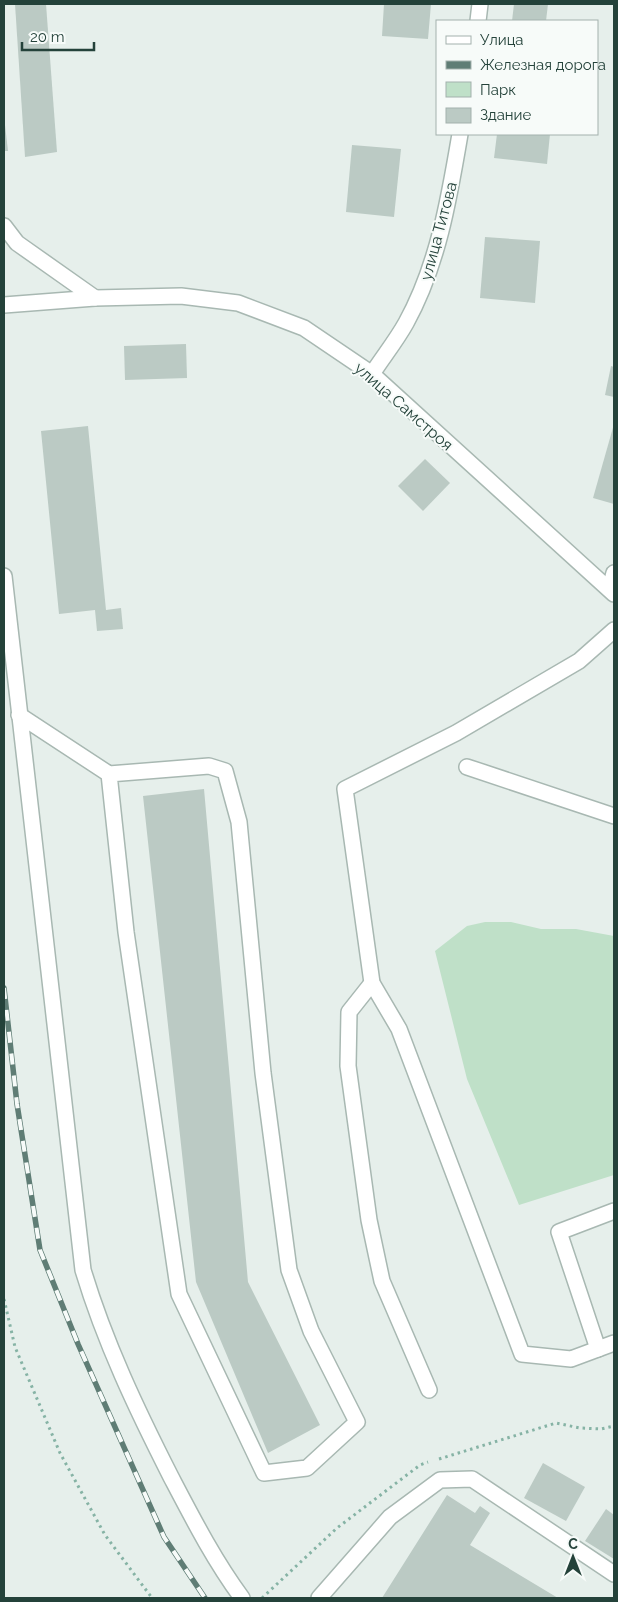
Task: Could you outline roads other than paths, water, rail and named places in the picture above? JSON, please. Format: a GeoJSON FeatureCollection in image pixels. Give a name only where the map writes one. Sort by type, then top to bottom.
{"type":"FeatureCollection","features":[{"type":"Feature","properties":{"kind":"street"},"geometry":{"type":"LineString","coordinates":[[478,20],[480,4]]}},
{"type":"Feature","properties":{"kind":"street","name":"улица Титова"},"geometry":{"type":"LineString","coordinates":[[372,374],[405,324],[427,278],[448,206],[460,135]]}},
{"type":"Feature","properties":{"kind":"street"},"geometry":{"type":"LineString","coordinates":[[4,226],[16,244],[94,298]]}},
{"type":"Feature","properties":{"kind":"street","name":"улица Самстроя"},"geometry":{"type":"LineString","coordinates":[[4,305],[94,298],[182,296],[238,304],[304,328],[372,374],[612,591]]}},
{"type":"Feature","properties":{"kind":"street"},"geometry":{"type":"LineString","coordinates":[[612,591],[614,573]]}},
{"type":"Feature","properties":{"kind":"street"},"geometry":{"type":"LineString","coordinates":[[4,576],[83,1270],[98,1321],[138,1413],[222,1571],[242,1598]]}},
{"type":"Feature","properties":{"kind":"street"},"geometry":{"type":"LineString","coordinates":[[614,630],[579,661],[456,733],[345,789],[372,983],[399,1029],[522,1354],[570,1359],[614,1343]]}},
{"type":"Feature","properties":{"kind":"street"},"geometry":{"type":"LineString","coordinates":[[19,715],[109,774],[209,766],[224,771],[239,822],[263,1073],[289,1270],[311,1331],[357,1422],[307,1468],[264,1473],[179,1294],[126,932],[109,774]]}},
{"type":"Feature","properties":{"kind":"street"},"geometry":{"type":"LineString","coordinates":[[468,767],[614,816]]}},
{"type":"Feature","properties":{"kind":"street"},"geometry":{"type":"LineString","coordinates":[[372,983],[349,1012],[348,1066],[369,1220],[382,1281],[429,1390]]}},
{"type":"Feature","properties":{"kind":"street"},"geometry":{"type":"LineString","coordinates":[[598,1349],[559,1232],[614,1211]]}},
{"type":"Feature","properties":{"kind":"street"},"geometry":{"type":"LineString","coordinates":[[319,1598],[390,1517],[440,1480],[472,1479],[614,1574]]}},
{"type":"Feature","properties":{"kind":"railway"},"geometry":{"type":"LineString","coordinates":[[4,988],[17,1104],[40,1250],[78,1344],[164,1537],[205,1598]]}}]}
